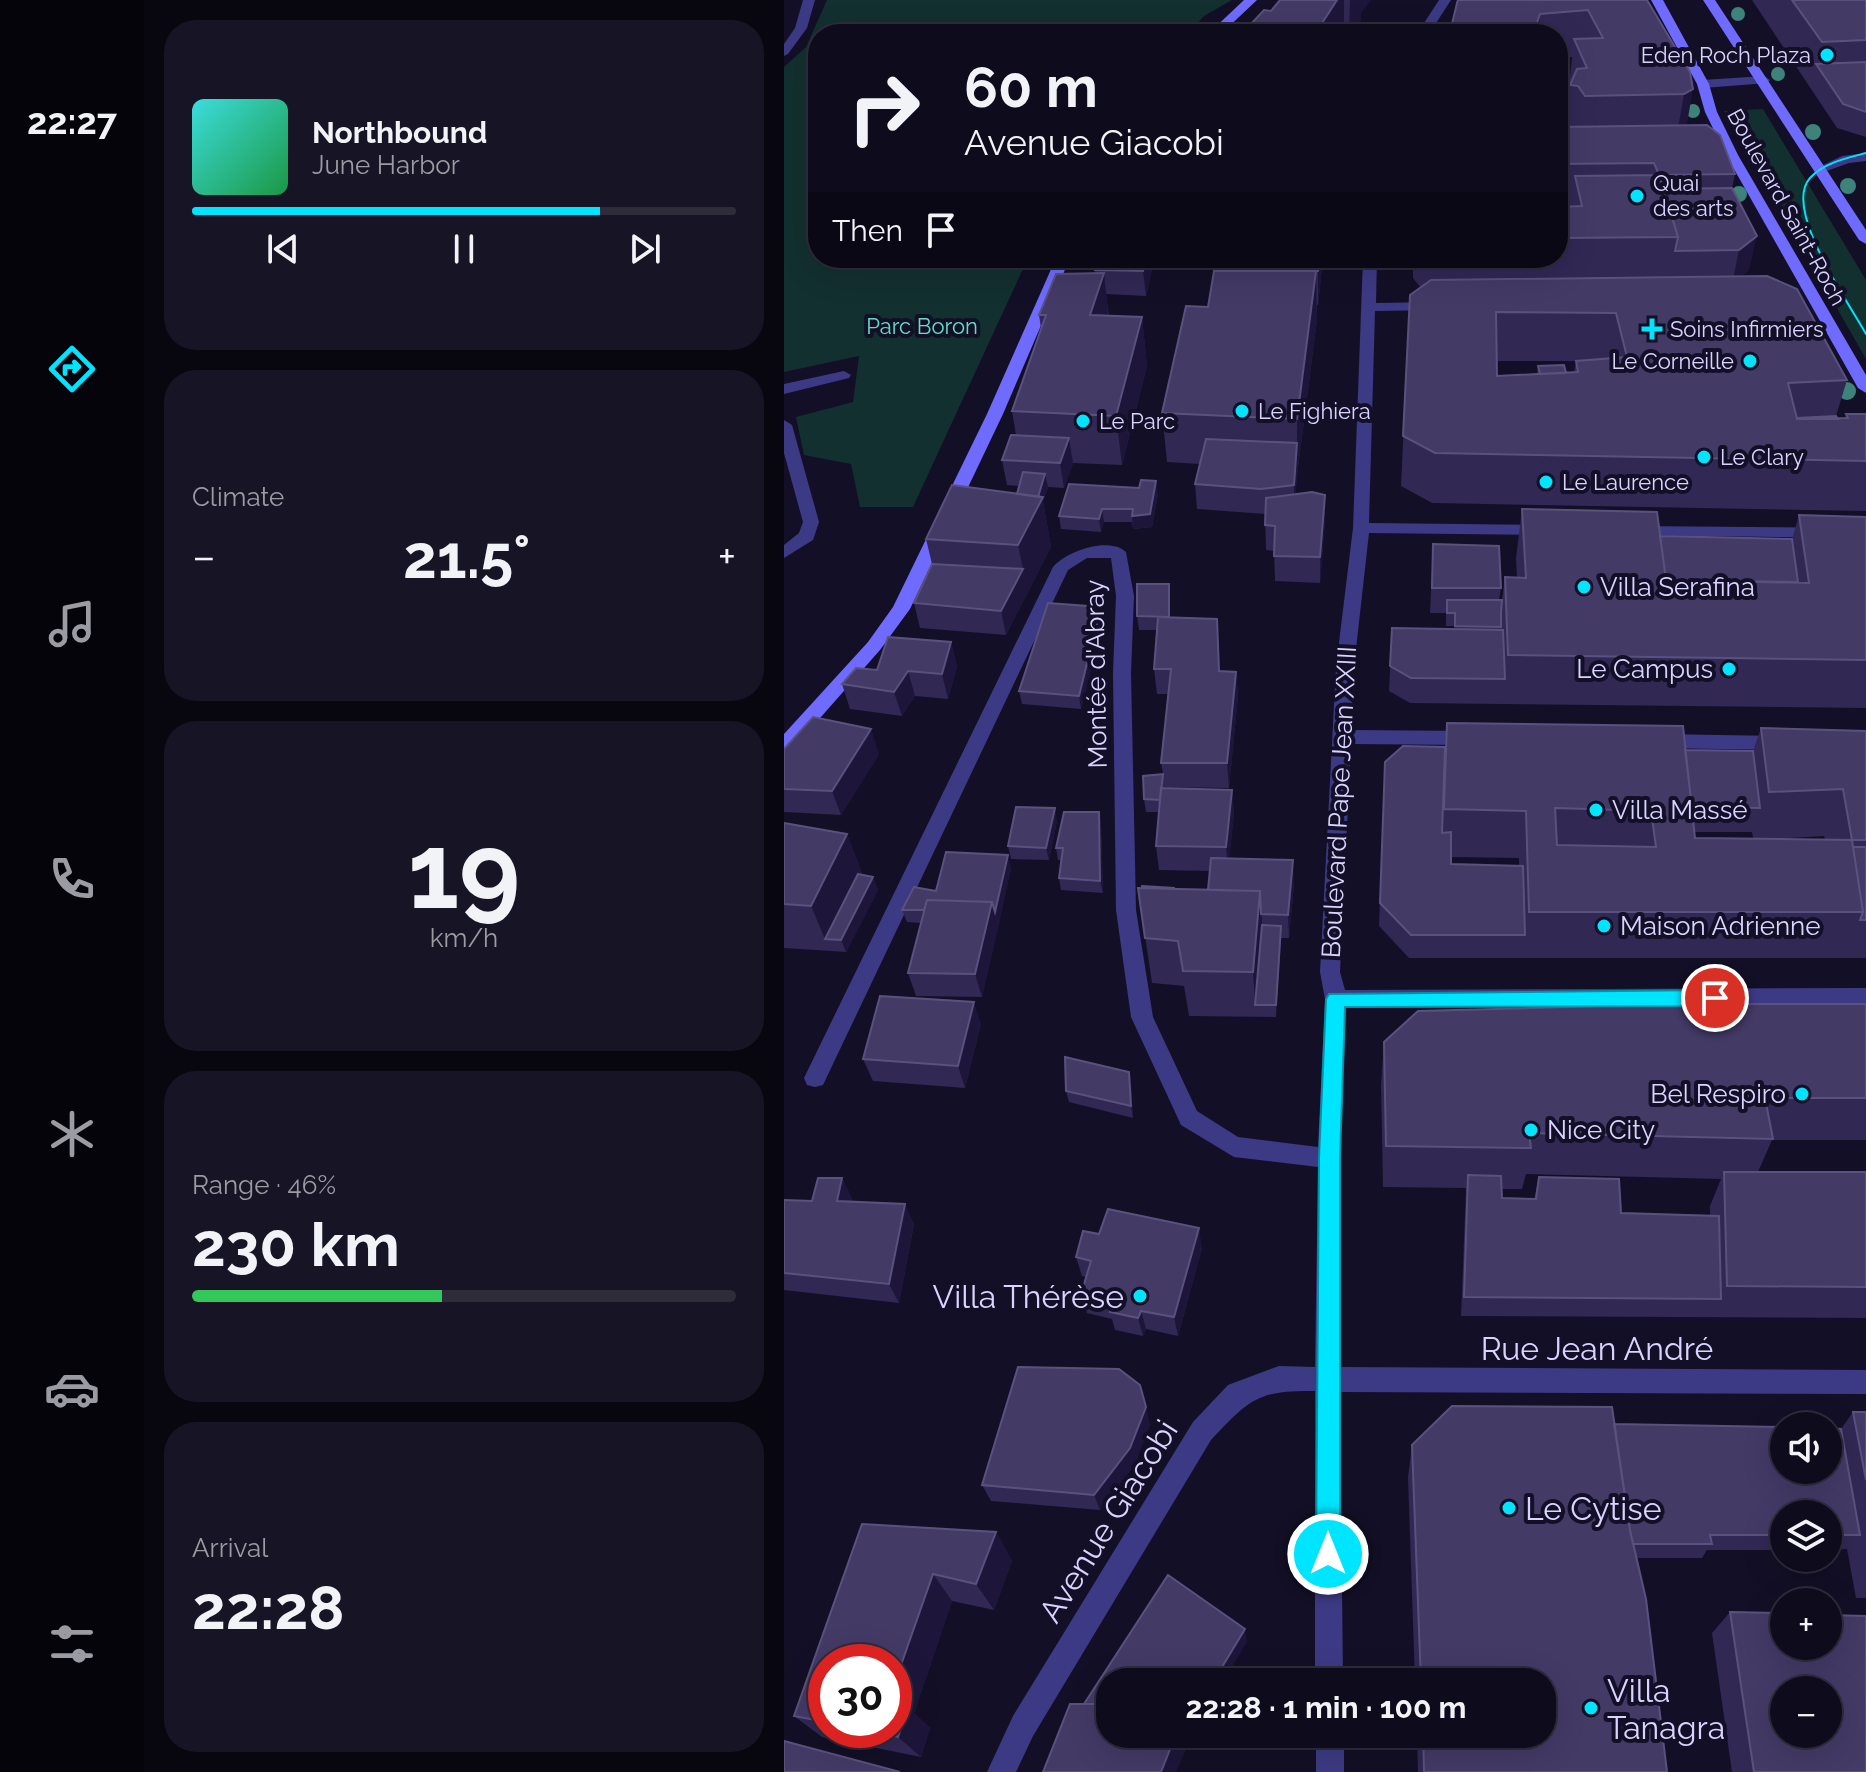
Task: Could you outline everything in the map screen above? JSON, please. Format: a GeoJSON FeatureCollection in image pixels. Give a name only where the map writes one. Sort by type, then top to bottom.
{"type":"FeatureCollection","features":[{"type":"Feature","properties":{"kind":"main road"},"geometry":{"type":"LineString","coordinates":[[1225,24],[1251,0]]}},
{"type":"Feature","properties":{"kind":"main road","name":"Boulevard Saint-Roch"},"geometry":{"type":"LineString","coordinates":[[1657,0],[1703,84],[1711,112],[1732,155],[1809,301],[1866,388]]}},
{"type":"Feature","properties":{"kind":"main road","name":"Boulevard Saint-Roch"},"geometry":{"type":"LineString","coordinates":[[1709,0],[1866,240]]}},
{"type":"Feature","properties":{"kind":"main road"},"geometry":{"type":"LineString","coordinates":[[784,746],[874,646],[901,609],[995,414],[1059,268]]}},
{"type":"Feature","properties":{"kind":"street"},"geometry":{"type":"LineString","coordinates":[[784,52],[801,28],[809,0]]}},
{"type":"Feature","properties":{"kind":"street"},"geometry":{"type":"LineString","coordinates":[[1429,24],[1445,0]]}},
{"type":"Feature","properties":{"kind":"street"},"geometry":{"type":"LineString","coordinates":[[1703,84],[1764,80]]}},
{"type":"Feature","properties":{"kind":"street"},"geometry":{"type":"LineString","coordinates":[[1713,155],[1732,155]]}},
{"type":"Feature","properties":{"kind":"street"},"geometry":{"type":"LineString","coordinates":[[1821,169],[1847,159],[1866,157]]}},
{"type":"Feature","properties":{"kind":"street","name":"Boulevard Pape Jean XXIII"},"geometry":{"type":"LineString","coordinates":[[1329,1668],[1329,1158],[1336,999],[1330,972],[1345,667],[1361,528],[1369,268]]}},
{"type":"Feature","properties":{"kind":"street"},"geometry":{"type":"LineString","coordinates":[[1367,307],[1449,305]]}},
{"type":"Feature","properties":{"kind":"street"},"geometry":{"type":"LineString","coordinates":[[784,389],[844,375]]}},
{"type":"Feature","properties":{"kind":"street"},"geometry":{"type":"LineString","coordinates":[[784,425],[811,522],[807,536],[784,553]]}},
{"type":"Feature","properties":{"kind":"street"},"geometry":{"type":"LineString","coordinates":[[1361,528],[1569,531]]}},
{"type":"Feature","properties":{"kind":"street"},"geometry":{"type":"LineString","coordinates":[[1616,531],[1866,533]]}},
{"type":"Feature","properties":{"kind":"street","name":"Montée d'Abray"},"geometry":{"type":"LineString","coordinates":[[815,1078],[868,963],[982,737],[1061,567],[1084,553],[1118,552],[1125,596],[1122,673],[1126,910],[1142,1017],[1189,1118],[1234,1147],[1329,1158]]}},
{"type":"Feature","properties":{"kind":"street"},"geometry":{"type":"LineString","coordinates":[[1343,737],[1485,738]]}},
{"type":"Feature","properties":{"kind":"street"},"geometry":{"type":"LineString","coordinates":[[1644,740],[1803,743]]}},
{"type":"Feature","properties":{"kind":"street"},"geometry":{"type":"LineString","coordinates":[[1336,999],[1866,997]]}},
{"type":"Feature","properties":{"kind":"street","name":"Avenue Giacobi"},"geometry":{"type":"LineString","coordinates":[[1001,1772],[1023,1726],[1202,1431],[1237,1394],[1279,1378],[1327,1380]]}},
{"type":"Feature","properties":{"kind":"street","name":"Rue Jean André"},"geometry":{"type":"LineString","coordinates":[[1327,1380],[1866,1382]]}},
{"type":"Feature","properties":{"kind":"street"},"geometry":{"type":"LineString","coordinates":[[1330,1748],[1330,1772]]}},
{"type":"Feature","properties":{"kind":"green space","name":"Parc Boron"},"geometry":{"type":"Polygon","coordinates":[[[827,0],[1232,0],[1204,16],[1197,24],[816,24],[827,0]]]}},
{"type":"Feature","properties":{"kind":"green space","name":"Parc Boron"},"geometry":{"type":"Polygon","coordinates":[[[808,43],[808,268],[1023,268],[913,507],[860,507],[851,464],[804,455],[796,417],[853,402],[859,356],[784,372],[784,67],[808,43]]]}},
{"type":"Feature","properties":{"kind":"green space"},"geometry":{"type":"Polygon","coordinates":[[[1763,109],[1866,280],[1866,359],[1724,111],[1763,109]]]}},
{"type":"Feature","properties":{"kind":"building"},"geometry":{"type":"Polygon","coordinates":[[[1280,0],[1337,0],[1321,24],[1251,24],[1264,10],[1271,11],[1280,0]]]}},
{"type":"Feature","properties":{"kind":"building"},"geometry":{"type":"Polygon","coordinates":[[[1458,0],[1647,0],[1690,72],[1693,89],[1684,94],[1585,96],[1578,86],[1570,85],[1577,69],[1587,68],[1574,39],[1603,38],[1588,10],[1540,14],[1536,24],[1452,24],[1458,0]]]}},
{"type":"Feature","properties":{"kind":"building"},"geometry":{"type":"Polygon","coordinates":[[[1792,0],[1866,0],[1866,40],[1822,42],[1792,0]]]}},
{"type":"Feature","properties":{"kind":"building"},"geometry":{"type":"Polygon","coordinates":[[[1866,62],[1866,112],[1843,104],[1816,64],[1866,62]]]}},
{"type":"Feature","properties":{"kind":"building"},"geometry":{"type":"Polygon","coordinates":[[[1707,125],[1720,135],[1735,174],[1659,175],[1654,163],[1568,164],[1568,127],[1707,125]]]}},
{"type":"Feature","properties":{"kind":"building"},"geometry":{"type":"Polygon","coordinates":[[[1659,175],[1678,237],[1568,238],[1568,207],[1582,206],[1575,176],[1659,175]]]}},
{"type":"Feature","properties":{"kind":"building"},"geometry":{"type":"Polygon","coordinates":[[[1732,188],[1757,236],[1739,250],[1675,251],[1678,237],[1664,189],[1732,188]]]}},
{"type":"Feature","properties":{"kind":"building"},"geometry":{"type":"Polygon","coordinates":[[[1096,268],[1144,268],[1143,271],[1096,268]]]}},
{"type":"Feature","properties":{"kind":"building"},"geometry":{"type":"Polygon","coordinates":[[[1267,268],[1318,268],[1318,271],[1267,271],[1267,268]]]}},
{"type":"Feature","properties":{"kind":"building"},"geometry":{"type":"Polygon","coordinates":[[[1214,271],[1316,271],[1297,419],[1162,413],[1186,306],[1208,307],[1214,271]]]}},
{"type":"Feature","properties":{"kind":"building"},"geometry":{"type":"Polygon","coordinates":[[[1104,273],[1090,315],[1142,317],[1116,416],[1012,411],[1046,315],[1039,315],[1056,274],[1104,273]]]}},
{"type":"Feature","properties":{"kind":"building"},"geometry":{"type":"Polygon","coordinates":[[[1767,276],[1797,289],[1847,380],[1788,383],[1797,419],[1848,418],[1846,414],[1866,414],[1866,461],[1435,453],[1403,436],[1410,295],[1431,280],[1767,276]],[[1496,312],[1497,376],[1578,372],[1576,361],[1627,357],[1616,313],[1496,312]]]}},
{"type":"Feature","properties":{"kind":"building"},"geometry":{"type":"Polygon","coordinates":[[[1564,365],[1566,373],[1540,374],[1538,366],[1564,365]]]}},
{"type":"Feature","properties":{"kind":"building"},"geometry":{"type":"Polygon","coordinates":[[[1836,416],[1838,419],[1797,419],[1797,418],[1836,416]]]}},
{"type":"Feature","properties":{"kind":"building"},"geometry":{"type":"Polygon","coordinates":[[[1011,435],[1069,438],[1060,463],[1002,460],[1011,435]]]}},
{"type":"Feature","properties":{"kind":"building"},"geometry":{"type":"Polygon","coordinates":[[[1206,439],[1297,443],[1294,485],[1261,489],[1195,484],[1206,439]]]}},
{"type":"Feature","properties":{"kind":"building"},"geometry":{"type":"Polygon","coordinates":[[[1023,472],[1045,474],[1038,497],[1017,494],[1023,472]]]}},
{"type":"Feature","properties":{"kind":"building"},"geometry":{"type":"Polygon","coordinates":[[[1141,480],[1156,481],[1150,514],[1132,516],[1133,509],[1102,509],[1099,519],[1059,516],[1069,484],[1139,488],[1141,480]]]}},
{"type":"Feature","properties":{"kind":"building"},"geometry":{"type":"Polygon","coordinates":[[[952,485],[1043,497],[1018,545],[926,539],[952,485]]]}},
{"type":"Feature","properties":{"kind":"building"},"geometry":{"type":"Polygon","coordinates":[[[1312,492],[1325,495],[1320,557],[1274,556],[1275,526],[1265,525],[1266,498],[1312,492]]]}},
{"type":"Feature","properties":{"kind":"building"},"geometry":{"type":"Polygon","coordinates":[[[1522,509],[1657,512],[1666,580],[1809,583],[1799,515],[1866,517],[1866,660],[1508,655],[1505,577],[1526,578],[1522,509]]]}},
{"type":"Feature","properties":{"kind":"building"},"geometry":{"type":"Polygon","coordinates":[[[1660,536],[1792,539],[1798,582],[1666,580],[1660,536]]]}},
{"type":"Feature","properties":{"kind":"building"},"geometry":{"type":"Polygon","coordinates":[[[1433,544],[1499,546],[1501,588],[1432,588],[1433,544]]]}},
{"type":"Feature","properties":{"kind":"building"},"geometry":{"type":"Polygon","coordinates":[[[932,564],[1023,569],[1001,611],[914,603],[932,564]]]}},
{"type":"Feature","properties":{"kind":"building"},"geometry":{"type":"Polygon","coordinates":[[[1137,584],[1169,584],[1169,617],[1137,616],[1137,584]]]}},
{"type":"Feature","properties":{"kind":"building"},"geometry":{"type":"Polygon","coordinates":[[[1447,600],[1502,600],[1501,627],[1455,626],[1455,613],[1447,613],[1447,600]]]}},
{"type":"Feature","properties":{"kind":"building"},"geometry":{"type":"Polygon","coordinates":[[[1048,603],[1101,607],[1079,696],[1019,691],[1048,603]]]}},
{"type":"Feature","properties":{"kind":"building"},"geometry":{"type":"Polygon","coordinates":[[[1158,617],[1217,619],[1219,671],[1236,672],[1227,763],[1161,763],[1171,669],[1154,669],[1158,617]]]}},
{"type":"Feature","properties":{"kind":"building"},"geometry":{"type":"Polygon","coordinates":[[[1392,628],[1503,630],[1505,679],[1411,678],[1390,666],[1392,628]]]}},
{"type":"Feature","properties":{"kind":"building"},"geometry":{"type":"Polygon","coordinates":[[[888,637],[951,642],[942,674],[908,671],[894,692],[842,684],[856,668],[877,670],[888,637]]]}},
{"type":"Feature","properties":{"kind":"building"},"geometry":{"type":"Polygon","coordinates":[[[813,717],[871,729],[832,791],[784,789],[784,749],[813,717]]]}},
{"type":"Feature","properties":{"kind":"building"},"geometry":{"type":"Polygon","coordinates":[[[1447,723],[1683,726],[1695,838],[1852,840],[1863,912],[1529,912],[1526,811],[1444,809],[1447,723]],[[1555,808],[1557,845],[1656,847],[1651,811],[1555,808]]]}},
{"type":"Feature","properties":{"kind":"building"},"geometry":{"type":"Polygon","coordinates":[[[1761,728],[1866,731],[1866,840],[1852,840],[1843,789],[1769,792],[1761,728]]]}},
{"type":"Feature","properties":{"kind":"building"},"geometry":{"type":"Polygon","coordinates":[[[1403,746],[1445,747],[1442,833],[1451,832],[1451,864],[1523,866],[1525,935],[1411,935],[1380,903],[1385,762],[1403,746]]]}},
{"type":"Feature","properties":{"kind":"building"},"geometry":{"type":"Polygon","coordinates":[[[1685,750],[1753,751],[1760,808],[1692,807],[1685,750]]]}},
{"type":"Feature","properties":{"kind":"building"},"geometry":{"type":"Polygon","coordinates":[[[1163,774],[1160,800],[1144,799],[1143,776],[1163,774]]]}},
{"type":"Feature","properties":{"kind":"building"},"geometry":{"type":"Polygon","coordinates":[[[1161,788],[1232,790],[1226,847],[1156,846],[1161,788]]]}},
{"type":"Feature","properties":{"kind":"building"},"geometry":{"type":"Polygon","coordinates":[[[1016,807],[1055,808],[1046,848],[1008,846],[1016,807]]]}},
{"type":"Feature","properties":{"kind":"building"},"geometry":{"type":"Polygon","coordinates":[[[1064,812],[1099,812],[1100,881],[1059,878],[1063,848],[1056,848],[1064,812]]]}},
{"type":"Feature","properties":{"kind":"building"},"geometry":{"type":"Polygon","coordinates":[[[784,823],[847,834],[811,906],[784,904],[784,823]]]}},
{"type":"Feature","properties":{"kind":"building"},"geometry":{"type":"Polygon","coordinates":[[[1853,847],[1866,847],[1866,920],[1860,920],[1863,912],[1853,847]]]}},
{"type":"Feature","properties":{"kind":"building"},"geometry":{"type":"Polygon","coordinates":[[[946,852],[1008,855],[995,912],[992,902],[927,900],[924,910],[902,910],[914,887],[936,891],[946,852]]]}},
{"type":"Feature","properties":{"kind":"building"},"geometry":{"type":"Polygon","coordinates":[[[1211,858],[1293,860],[1288,915],[1261,914],[1260,891],[1208,890],[1211,858]]]}},
{"type":"Feature","properties":{"kind":"building"},"geometry":{"type":"Polygon","coordinates":[[[858,874],[873,877],[841,940],[825,939],[858,874]]]}},
{"type":"Feature","properties":{"kind":"building"},"geometry":{"type":"Polygon","coordinates":[[[1138,888],[1260,891],[1253,972],[1183,971],[1178,941],[1145,938],[1138,888]]]}},
{"type":"Feature","properties":{"kind":"building"},"geometry":{"type":"Polygon","coordinates":[[[1142,888],[1174,888],[1174,889],[1142,888]]]}},
{"type":"Feature","properties":{"kind":"building"},"geometry":{"type":"Polygon","coordinates":[[[927,900],[992,902],[975,974],[908,973],[927,900]]]}},
{"type":"Feature","properties":{"kind":"building"},"geometry":{"type":"Polygon","coordinates":[[[1262,925],[1281,926],[1276,1005],[1255,1005],[1262,925]]]}},
{"type":"Feature","properties":{"kind":"building"},"geometry":{"type":"Polygon","coordinates":[[[880,996],[974,1002],[958,1066],[863,1059],[880,996]]]}},
{"type":"Feature","properties":{"kind":"building"},"geometry":{"type":"Polygon","coordinates":[[[1681,1004],[1866,1004],[1866,1098],[1765,1098],[1773,1139],[1529,1133],[1531,1148],[1386,1146],[1384,1042],[1418,1011],[1681,1004]]]}},
{"type":"Feature","properties":{"kind":"building"},"geometry":{"type":"Polygon","coordinates":[[[1065,1057],[1129,1072],[1131,1106],[1066,1091],[1065,1057]]]}},
{"type":"Feature","properties":{"kind":"building"},"geometry":{"type":"Polygon","coordinates":[[[1724,1172],[1866,1172],[1866,1287],[1727,1286],[1724,1172]]]}},
{"type":"Feature","properties":{"kind":"building"},"geometry":{"type":"Polygon","coordinates":[[[1468,1175],[1501,1176],[1502,1198],[1536,1199],[1539,1177],[1619,1179],[1621,1213],[1719,1216],[1721,1299],[1464,1297],[1468,1175]]]}},
{"type":"Feature","properties":{"kind":"building"},"geometry":{"type":"Polygon","coordinates":[[[818,1178],[842,1178],[837,1201],[905,1204],[889,1284],[784,1273],[784,1200],[812,1201],[818,1178]]]}},
{"type":"Feature","properties":{"kind":"building","name":"Villa Thérèse"},"geometry":{"type":"Polygon","coordinates":[[[1108,1209],[1199,1228],[1174,1317],[1141,1311],[1138,1318],[1110,1312],[1112,1301],[1081,1294],[1091,1261],[1076,1257],[1083,1231],[1099,1234],[1108,1209]]]}},
{"type":"Feature","properties":{"kind":"building"},"geometry":{"type":"Polygon","coordinates":[[[1018,1367],[1119,1369],[1140,1385],[1146,1407],[1130,1448],[1094,1495],[982,1485],[1018,1367]]]}},
{"type":"Feature","properties":{"kind":"building"},"geometry":{"type":"Polygon","coordinates":[[[1452,1406],[1612,1407],[1630,1530],[1646,1599],[1667,1772],[1424,1772],[1423,1748],[1556,1748],[1556,1668],[1420,1668],[1412,1445],[1452,1406]]]}},
{"type":"Feature","properties":{"kind":"building"},"geometry":{"type":"Polygon","coordinates":[[[1853,1412],[1866,1412],[1866,1480],[1853,1412]]]}},
{"type":"Feature","properties":{"kind":"building"},"geometry":{"type":"Polygon","coordinates":[[[1614,1424],[1770,1427],[1770,1484],[1842,1484],[1842,1435],[1860,1535],[1842,1535],[1842,1500],[1770,1500],[1770,1535],[1710,1535],[1712,1544],[1633,1544],[1614,1424]]]}},
{"type":"Feature","properties":{"kind":"building"},"geometry":{"type":"Polygon","coordinates":[[[862,1524],[996,1532],[976,1584],[933,1574],[908,1644],[820,1644],[862,1524]]]}},
{"type":"Feature","properties":{"kind":"building"},"geometry":{"type":"Polygon","coordinates":[[[1168,1575],[1245,1629],[1221,1668],[1107,1668],[1168,1575]]]}},
{"type":"Feature","properties":{"kind":"building"},"geometry":{"type":"Polygon","coordinates":[[[1730,1612],[1770,1613],[1770,1660],[1842,1660],[1842,1615],[1866,1616],[1866,1772],[1754,1772],[1730,1612]]]}},
{"type":"Feature","properties":{"kind":"building"},"geometry":{"type":"Polygon","coordinates":[[[808,1676],[808,1719],[794,1716],[808,1676]]]}},
{"type":"Feature","properties":{"kind":"building"},"geometry":{"type":"Polygon","coordinates":[[[1096,1686],[1096,1704],[1084,1704],[1096,1686]]]}},
{"type":"Feature","properties":{"kind":"building"},"geometry":{"type":"Polygon","coordinates":[[[1070,1704],[1096,1704],[1096,1748],[1170,1748],[1161,1772],[1043,1772],[1070,1704]]]}},
{"type":"Feature","properties":{"kind":"building"},"geometry":{"type":"Polygon","coordinates":[[[784,1741],[900,1772],[784,1772],[784,1741]]]}},
{"type":"Feature","properties":{"kind":"tram line"},"geometry":{"type":"LineString","coordinates":[[1866,153],[1822,168],[1810,178],[1804,192],[1805,211],[1821,256],[1866,334]]}},
{"type":"Feature","properties":{"kind":"place","name":"Eden Roch Plaza"},"geometry":{"type":"Point","coordinates":[1827,55]}},
{"type":"Feature","properties":{"kind":"place","name":"Quai des arts"},"geometry":{"type":"Point","coordinates":[1637,196]}},
{"type":"Feature","properties":{"kind":"place","name":"Soins Infirmiers"},"geometry":{"type":"Point","coordinates":[1652,329]}},
{"type":"Feature","properties":{"kind":"place","name":"Le Corneille"},"geometry":{"type":"Point","coordinates":[1750,361]}},
{"type":"Feature","properties":{"kind":"place","name":"Le Fighiera"},"geometry":{"type":"Point","coordinates":[1242,411]}},
{"type":"Feature","properties":{"kind":"place","name":"Le Parc"},"geometry":{"type":"Point","coordinates":[1083,421]}},
{"type":"Feature","properties":{"kind":"place","name":"Le Clary"},"geometry":{"type":"Point","coordinates":[1704,457]}},
{"type":"Feature","properties":{"kind":"place","name":"Le Laurence"},"geometry":{"type":"Point","coordinates":[1546,482]}},
{"type":"Feature","properties":{"kind":"place","name":"Villa Serafina"},"geometry":{"type":"Point","coordinates":[1584,587]}},
{"type":"Feature","properties":{"kind":"place","name":"Le Campus"},"geometry":{"type":"Point","coordinates":[1729,669]}},
{"type":"Feature","properties":{"kind":"place","name":"Villa Massé"},"geometry":{"type":"Point","coordinates":[1596,810]}},
{"type":"Feature","properties":{"kind":"place","name":"Maison Adrienne"},"geometry":{"type":"Point","coordinates":[1604,926]}},
{"type":"Feature","properties":{"kind":"place","name":"Bel Respiro"},"geometry":{"type":"Point","coordinates":[1802,1094]}},
{"type":"Feature","properties":{"kind":"place","name":"Nice City"},"geometry":{"type":"Point","coordinates":[1531,1130]}},
{"type":"Feature","properties":{"kind":"place","name":"Villa Thérèse"},"geometry":{"type":"Point","coordinates":[1140,1296]}},
{"type":"Feature","properties":{"kind":"place","name":"Le Cytise"},"geometry":{"type":"Point","coordinates":[1509,1508]}},
{"type":"Feature","properties":{"kind":"place","name":"Villa Tanagra"},"geometry":{"type":"Point","coordinates":[1591,1708]}},
{"type":"Feature","properties":{"kind":"route"},"geometry":{"type":"LineString","coordinates":[[1328,1554],[1329,1158],[1336,999],[1715,998]]}}]}
